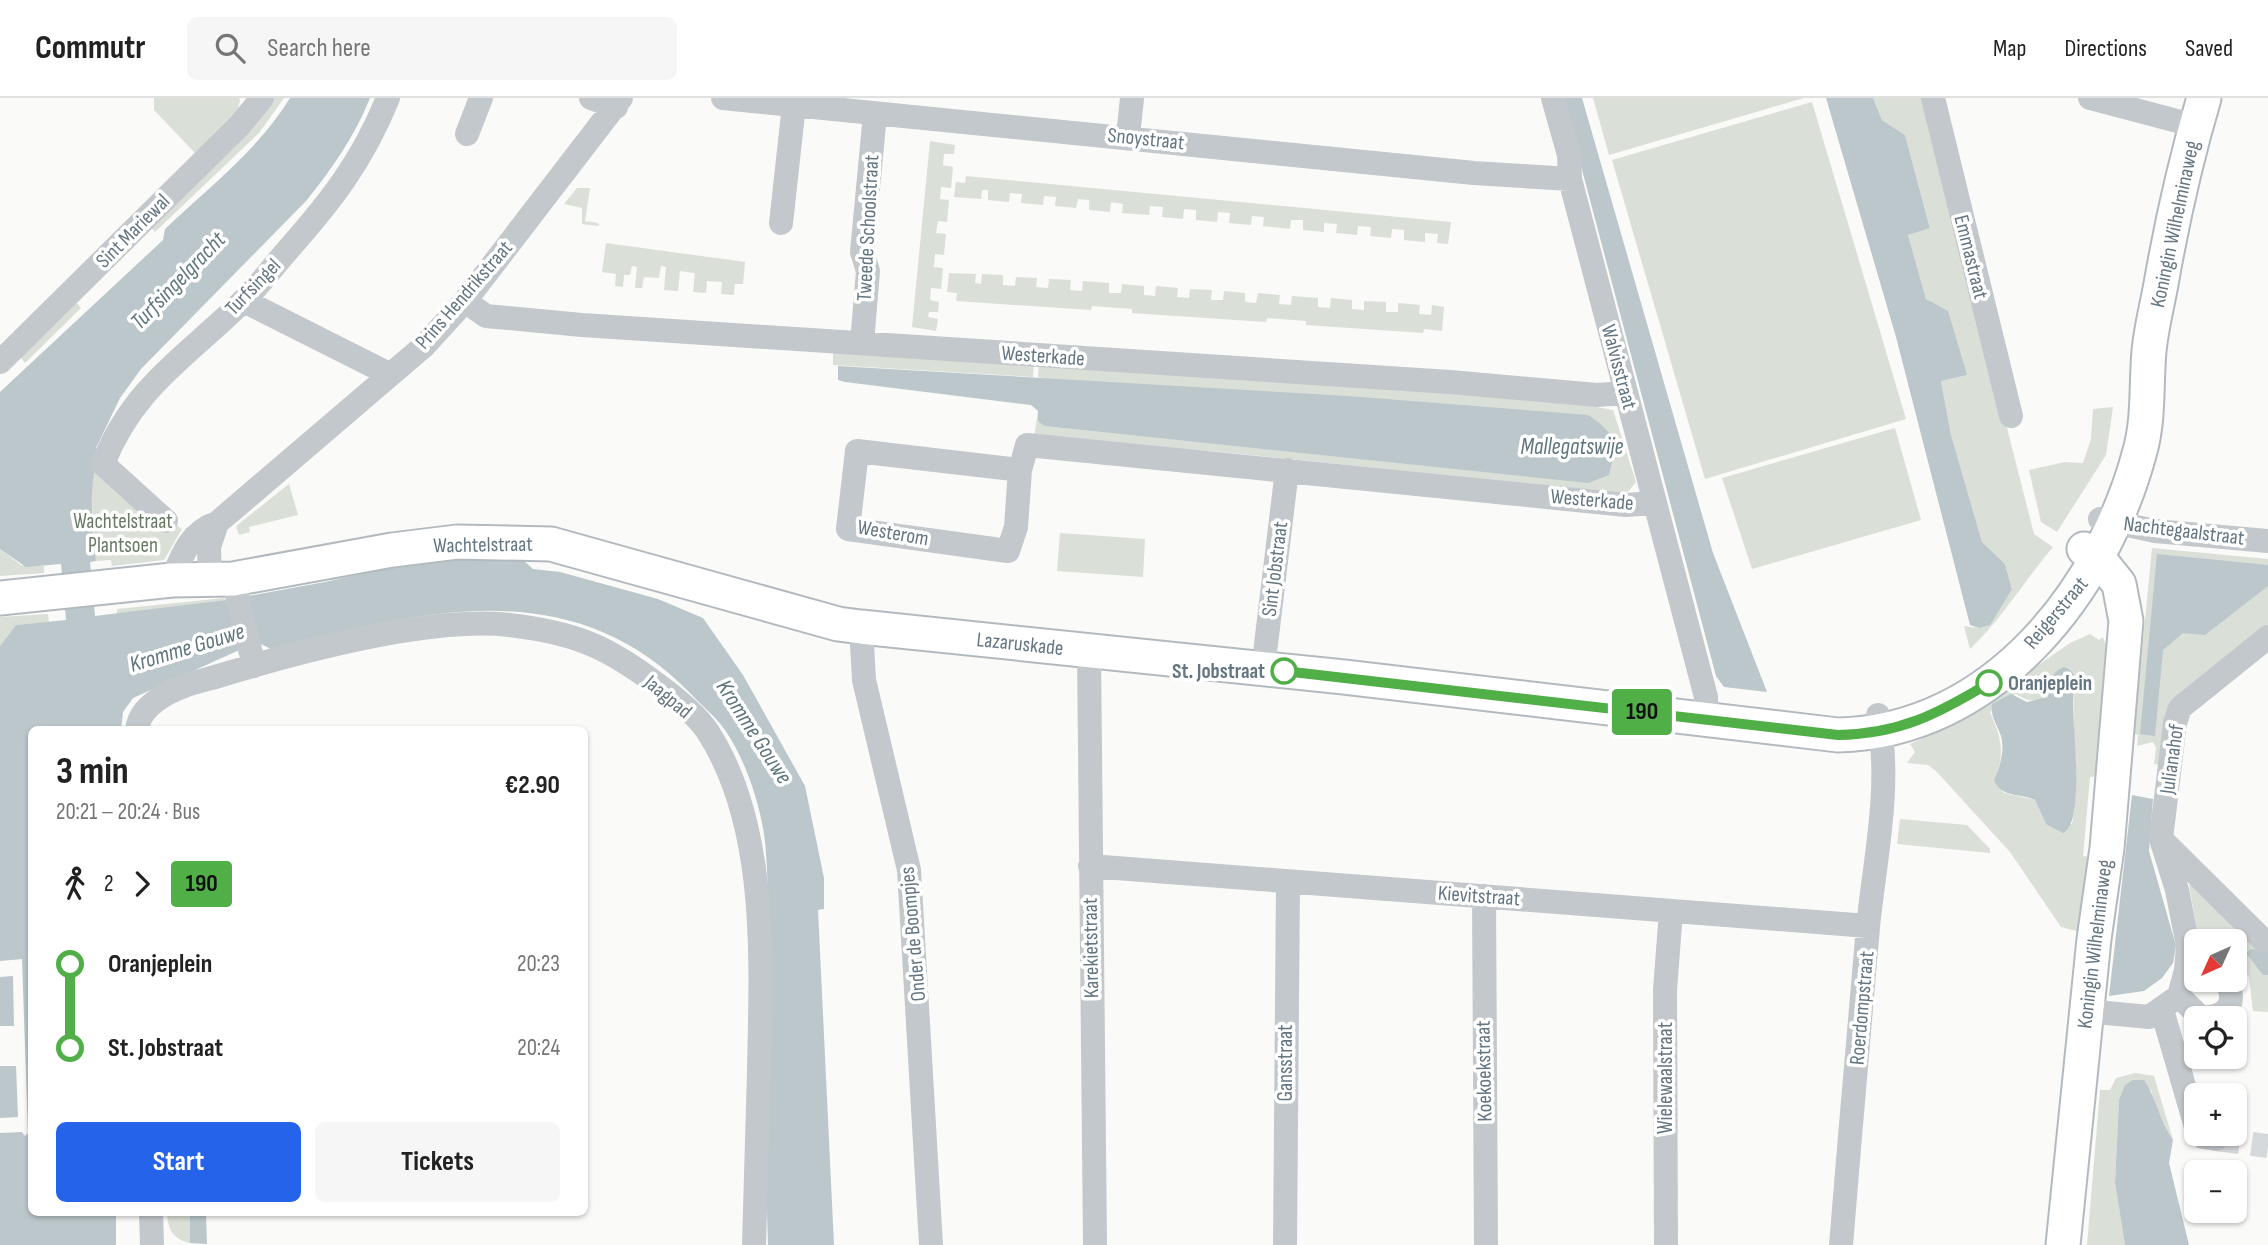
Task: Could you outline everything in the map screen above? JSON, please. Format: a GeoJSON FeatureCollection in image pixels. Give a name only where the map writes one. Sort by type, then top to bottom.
{"type":"FeatureCollection","features":[{"type":"Feature","properties":{"kind":"main road","name":"Koningin Wilhelminaweg"},"geometry":{"type":"LineString","coordinates":[[2063,1245],[2086,1011],[2107,848],[2125,642],[2116,618],[2085,563],[2141,450],[2149,380],[2149,352],[2172,222],[2200,112]]}},
{"type":"Feature","properties":{"kind":"main road","name":"Wachtelstraat"},"geometry":{"type":"LineString","coordinates":[[0,598],[172,580],[227,585],[392,550],[457,542],[551,544],[838,624],[861,627]]}},
{"type":"Feature","properties":{"kind":"main road","name":"Reigerstraat"},"geometry":{"type":"LineString","coordinates":[[1178,659],[1721,720],[1880,724],[1934,694],[1995,654],[2085,563]]}},
{"type":"Feature","properties":{"kind":"main road","name":"Lazaruskade"},"geometry":{"type":"LineString","coordinates":[[861,627],[1178,659]]}},
{"type":"Feature","properties":{"kind":"street","name":"Sint Mariewal"},"geometry":{"type":"LineString","coordinates":[[0,362],[240,125],[262,98]]}},
{"type":"Feature","properties":{"kind":"street","name":"Turfsingel"},"geometry":{"type":"LineString","coordinates":[[166,521],[103,464],[130,413],[159,376],[244,301],[342,187],[367,144],[388,98]]}},
{"type":"Feature","properties":{"kind":"street"},"geometry":{"type":"LineString","coordinates":[[467,134],[481,98]]}},
{"type":"Feature","properties":{"kind":"street"},"geometry":{"type":"LineString","coordinates":[[591,98],[619,102]]}},
{"type":"Feature","properties":{"kind":"street","name":"Snoystraat"},"geometry":{"type":"LineString","coordinates":[[723,98],[1474,173],[1570,179]]}},
{"type":"Feature","properties":{"kind":"street"},"geometry":{"type":"LineString","coordinates":[[1128,137],[1132,98]]}},
{"type":"Feature","properties":{"kind":"street","name":"Walvisstraat"},"geometry":{"type":"LineString","coordinates":[[1553,98],[1569,155],[1570,179],[1706,696],[1721,720]]}},
{"type":"Feature","properties":{"kind":"street","name":"Emmastraat"},"geometry":{"type":"LineString","coordinates":[[1933,98],[2011,416]]}},
{"type":"Feature","properties":{"kind":"street"},"geometry":{"type":"LineString","coordinates":[[2091,98],[2200,112]]}},
{"type":"Feature","properties":{"kind":"street","name":"Prins Hendrikstraat"},"geometry":{"type":"LineString","coordinates":[[172,580],[187,545],[202,528],[217,523],[424,346],[465,300],[619,102]]}},
{"type":"Feature","properties":{"kind":"street"},"geometry":{"type":"LineString","coordinates":[[781,223],[794,105]]}},
{"type":"Feature","properties":{"kind":"street","name":"Tweede Schoolstraat"},"geometry":{"type":"LineString","coordinates":[[862,343],[868,271],[862,252],[875,114]]}},
{"type":"Feature","properties":{"kind":"street","name":"Westerkade"},"geometry":{"type":"LineString","coordinates":[[465,300],[486,316],[1450,382],[1597,395],[1626,393]]}},
{"type":"Feature","properties":{"kind":"street"},"geometry":{"type":"LineString","coordinates":[[244,301],[389,374]]}},
{"type":"Feature","properties":{"kind":"street","name":"Westerkade"},"geometry":{"type":"LineString","coordinates":[[1027,446],[1626,505],[1655,503]]}},
{"type":"Feature","properties":{"kind":"street","name":"Westerom"},"geometry":{"type":"LineString","coordinates":[[1020,470],[857,451],[848,529],[1008,551],[1016,527],[1020,470],[1027,446]]}},
{"type":"Feature","properties":{"kind":"street","name":"Sint Jobstraat"},"geometry":{"type":"LineString","coordinates":[[1263,669],[1287,470]]}},
{"type":"Feature","properties":{"kind":"street","name":"Nachtegaalstraat"},"geometry":{"type":"LineString","coordinates":[[2107,521],[2155,531],[2268,541]]}},
{"type":"Feature","properties":{"kind":"street"},"geometry":{"type":"LineString","coordinates":[[217,523],[209,547],[227,585],[251,656]]}},
{"type":"Feature","properties":{"kind":"street","name":"Jaagpad"},"geometry":{"type":"LineString","coordinates":[[138,726],[142,713],[160,698],[251,656],[414,628],[506,625],[562,634],[592,644],[656,682],[707,731],[733,786],[750,837],[760,1004],[754,1245]]}},
{"type":"Feature","properties":{"kind":"street","name":"Onder de Boompjes"},"geometry":{"type":"LineString","coordinates":[[861,627],[864,680],[909,870],[932,1245]]}},
{"type":"Feature","properties":{"kind":"street","name":"Julianahof"},"geometry":{"type":"LineString","coordinates":[[2185,929],[2161,839],[2175,723],[2180,708],[2268,637]]}},
{"type":"Feature","properties":{"kind":"street","name":"Karekietstraat"},"geometry":{"type":"LineString","coordinates":[[1089,651],[1095,1245]]}},
{"type":"Feature","properties":{"kind":"street","name":"Roerdompstraat"},"geometry":{"type":"LineString","coordinates":[[1841,1245],[1884,771],[1880,724]]}},
{"type":"Feature","properties":{"kind":"street"},"geometry":{"type":"LineString","coordinates":[[2161,839],[2264,941]]}},
{"type":"Feature","properties":{"kind":"street","name":"Kievitstraat"},"geometry":{"type":"LineString","coordinates":[[1090,866],[1868,926]]}},
{"type":"Feature","properties":{"kind":"street","name":"Gansstraat"},"geometry":{"type":"LineString","coordinates":[[1285,1245],[1288,882]]}},
{"type":"Feature","properties":{"kind":"street","name":"Koekoekstraat"},"geometry":{"type":"LineString","coordinates":[[1484,896],[1486,1245]]}},
{"type":"Feature","properties":{"kind":"street","name":"Wielewaalstraat"},"geometry":{"type":"LineString","coordinates":[[1666,1245],[1665,990],[1671,911]]}},
{"type":"Feature","properties":{"kind":"street","name":"Julianahof"},"geometry":{"type":"LineString","coordinates":[[2171,1003],[2184,982]]}},
{"type":"Feature","properties":{"kind":"street"},"geometry":{"type":"LineString","coordinates":[[2171,1003],[2200,1017],[2212,1018],[2224,1014],[2231,1005],[2232,992]]}},
{"type":"Feature","properties":{"kind":"street"},"geometry":{"type":"LineString","coordinates":[[2086,1011],[2149,1017],[2171,1003]]}},
{"type":"Feature","properties":{"kind":"street"},"geometry":{"type":"LineString","coordinates":[[2171,1003],[2191,1083]]}},
{"type":"Feature","properties":{"kind":"street"},"geometry":{"type":"LineString","coordinates":[[151,1216],[152,1245]]}},
{"type":"Feature","properties":{"kind":"green space"},"geometry":{"type":"Polygon","coordinates":[[[154,98],[240,100],[237,113],[196,154],[154,110],[154,98]]]}},
{"type":"Feature","properties":{"kind":"green space"},"geometry":{"type":"Polygon","coordinates":[[[272,98],[284,98],[259,133],[155,232],[148,224],[272,98]]]}},
{"type":"Feature","properties":{"kind":"green space"},"geometry":{"type":"Polygon","coordinates":[[[1593,98],[1804,98],[1609,155],[1593,98]]]}},
{"type":"Feature","properties":{"kind":"green space"},"geometry":{"type":"Polygon","coordinates":[[[1873,98],[1923,98],[2034,534],[2053,547],[1970,649],[1964,626],[1979,628],[2012,588],[2005,564],[1982,542],[1951,435],[1941,381],[1966,375],[1926,299],[1908,235],[1930,227],[1905,135],[1882,120],[1873,98]]]}},
{"type":"Feature","properties":{"kind":"green space"},"geometry":{"type":"Polygon","coordinates":[[[1812,102],[1906,419],[1705,479],[1612,160],[1812,102]]]}},
{"type":"Feature","properties":{"kind":"green space"},"geometry":{"type":"Polygon","coordinates":[[[930,141],[955,145],[954,154],[944,154],[943,165],[953,167],[951,188],[941,187],[940,199],[949,200],[947,222],[938,221],[936,233],[946,234],[944,255],[935,254],[934,267],[943,268],[941,289],[931,288],[930,300],[939,302],[938,312],[929,312],[928,317],[938,319],[936,331],[912,327],[930,141]]]}},
{"type":"Feature","properties":{"kind":"green space"},"geometry":{"type":"Polygon","coordinates":[[[966,176],[1451,222],[1448,244],[1437,243],[1438,234],[1425,233],[1425,242],[1404,240],[1404,230],[1392,229],[1391,238],[1370,236],[1371,227],[1358,226],[1357,235],[1336,233],[1337,224],[1324,223],[1324,232],[1303,230],[1303,220],[1291,220],[1290,229],[1263,226],[1264,217],[1252,216],[1251,225],[1229,223],[1230,213],[1218,212],[1217,222],[1196,220],[1196,210],[1184,209],[1183,219],[1162,217],[1163,207],[1150,206],[1149,215],[1122,213],[1123,204],[1111,202],[1110,212],[1089,210],[1089,200],[1078,199],[1076,208],[1055,206],[1056,197],[1044,196],[1043,205],[1021,203],[1022,194],[1010,193],[1009,202],[988,200],[988,190],[982,190],[981,199],[954,197],[956,182],[965,183],[966,176]]]}},
{"type":"Feature","properties":{"kind":"green space"},"geometry":{"type":"Polygon","coordinates":[[[577,188],[590,188],[585,221],[598,223],[599,226],[582,224],[582,208],[564,204],[577,188]]]}},
{"type":"Feature","properties":{"kind":"green space"},"geometry":{"type":"Polygon","coordinates":[[[606,243],[745,262],[743,284],[735,284],[734,295],[721,294],[722,282],[707,281],[706,293],[693,292],[695,273],[680,271],[678,291],[664,290],[666,267],[661,266],[659,278],[644,277],[642,288],[635,288],[637,267],[632,266],[630,275],[624,275],[623,287],[615,286],[616,274],[602,272],[606,243]]]}},
{"type":"Feature","properties":{"kind":"green space"},"geometry":{"type":"Polygon","coordinates":[[[949,273],[976,274],[975,283],[981,284],[982,274],[1003,275],[1003,285],[1015,286],[1016,277],[1037,278],[1036,287],[1048,288],[1049,279],[1071,280],[1070,290],[1082,291],[1083,281],[1109,283],[1109,293],[1121,293],[1122,284],[1144,286],[1144,295],[1155,296],[1156,286],[1178,288],[1177,297],[1189,298],[1190,289],[1212,290],[1211,300],[1223,300],[1224,291],[1245,293],[1245,302],[1256,303],[1258,293],[1280,295],[1279,304],[1291,305],[1292,296],[1318,298],[1318,307],[1330,308],[1331,298],[1352,300],[1352,309],[1364,310],[1364,301],[1386,302],[1386,312],[1398,312],[1398,303],[1420,305],[1419,314],[1431,315],[1432,305],[1444,307],[1442,331],[1424,329],[1423,333],[1306,325],[1306,321],[1267,318],[1266,322],[1132,313],[1132,309],[1092,306],[1091,310],[956,301],[957,293],[947,292],[949,273]]]}},
{"type":"Feature","properties":{"kind":"green space"},"geometry":{"type":"Polygon","coordinates":[[[77,303],[81,308],[25,363],[20,357],[77,303]]]}},
{"type":"Feature","properties":{"kind":"green space"},"geometry":{"type":"Polygon","coordinates":[[[833,347],[1034,361],[1033,377],[833,365],[833,347]]]}},
{"type":"Feature","properties":{"kind":"green space"},"geometry":{"type":"Polygon","coordinates":[[[1039,361],[1591,400],[1591,406],[1613,410],[1636,482],[1626,494],[1221,452],[1034,438],[1038,411],[1044,426],[1504,474],[1038,377],[1039,361]]]}},
{"type":"Feature","properties":{"kind":"green space"},"geometry":{"type":"Polygon","coordinates":[[[2113,407],[2106,455],[2057,532],[2041,522],[2029,470],[2065,462],[2083,463],[2091,439],[2093,409],[2113,407]]]}},
{"type":"Feature","properties":{"kind":"green space"},"geometry":{"type":"Polygon","coordinates":[[[1895,428],[1921,520],[1752,569],[1722,478],[1895,428]]]}},
{"type":"Feature","properties":{"kind":"green space","name":"Wachtelstraat Plantsoen"},"geometry":{"type":"Polygon","coordinates":[[[94,467],[182,529],[164,560],[112,566],[111,560],[96,561],[91,493],[94,467]]]}},
{"type":"Feature","properties":{"kind":"green space"},"geometry":{"type":"Polygon","coordinates":[[[289,484],[298,515],[249,527],[250,532],[239,535],[236,526],[289,484]]]}},
{"type":"Feature","properties":{"kind":"green space"},"geometry":{"type":"Polygon","coordinates":[[[1060,533],[1145,539],[1143,577],[1057,571],[1060,533]]]}},
{"type":"Feature","properties":{"kind":"green space"},"geometry":{"type":"Polygon","coordinates":[[[2152,548],[2268,559],[2268,627],[2167,710],[2162,765],[2154,764],[2156,748],[2153,742],[2137,746],[2138,735],[2134,734],[2152,548]]]}},
{"type":"Feature","properties":{"kind":"green space"},"geometry":{"type":"Polygon","coordinates":[[[0,549],[21,565],[44,566],[44,573],[0,576],[0,549]]]}},
{"type":"Feature","properties":{"kind":"green space"},"geometry":{"type":"Polygon","coordinates":[[[224,598],[226,600],[117,615],[117,609],[224,598]]]}},
{"type":"Feature","properties":{"kind":"green space"},"geometry":{"type":"Polygon","coordinates":[[[48,614],[49,622],[16,625],[0,646],[0,617],[48,614]]]}},
{"type":"Feature","properties":{"kind":"green space"},"geometry":{"type":"Polygon","coordinates":[[[2090,634],[2099,640],[2103,637],[2110,657],[2098,776],[2090,777],[2083,856],[2094,857],[2080,932],[2061,927],[2010,852],[1936,771],[1928,765],[1907,763],[1915,752],[1910,744],[1952,725],[2070,643],[2090,634]],[[2075,678],[2040,700],[2016,694],[1990,712],[2001,746],[2000,762],[1994,780],[2004,793],[2035,800],[2046,824],[2072,824],[2076,788],[2075,678]]]}},
{"type":"Feature","properties":{"kind":"green space"},"geometry":{"type":"Polygon","coordinates":[[[1900,819],[1967,825],[1990,849],[1990,853],[1897,844],[1900,819]]]}},
{"type":"Feature","properties":{"kind":"green space"},"geometry":{"type":"Polygon","coordinates":[[[2202,883],[2268,946],[2263,975],[2268,975],[2268,1012],[2253,1011],[2247,975],[2247,929],[2197,929],[2189,885],[2202,883]]]}},
{"type":"Feature","properties":{"kind":"green space"},"geometry":{"type":"Polygon","coordinates":[[[2135,1073],[2154,1076],[2173,1140],[2160,1122],[2151,1090],[2119,1100],[2115,1183],[2125,1245],[2087,1245],[2100,1090],[2110,1090],[2116,1078],[2135,1073]]]}},
{"type":"Feature","properties":{"kind":"green space"},"geometry":{"type":"Polygon","coordinates":[[[168,1216],[190,1216],[190,1243],[172,1233],[168,1216]]]}},
{"type":"Feature","properties":{"kind":"water"},"geometry":{"type":"Polygon","coordinates":[[[290,98],[370,98],[342,152],[306,201],[141,369],[120,398],[96,448],[99,454],[93,480],[92,507],[96,561],[90,562],[95,616],[226,600],[396,566],[444,560],[522,559],[533,569],[560,572],[658,599],[703,618],[743,675],[805,786],[824,878],[824,909],[818,910],[834,1245],[768,1245],[771,983],[767,862],[757,803],[738,752],[713,716],[645,655],[596,629],[545,615],[492,611],[438,614],[383,623],[271,649],[257,642],[133,698],[123,712],[121,726],[28,726],[28,1133],[22,959],[0,961],[0,646],[16,625],[66,620],[61,564],[26,567],[0,549],[0,392],[163,240],[165,229],[248,151],[290,98]]]}},
{"type":"Feature","properties":{"kind":"water"},"geometry":{"type":"Polygon","coordinates":[[[1563,98],[1582,98],[1713,553],[1767,692],[1724,687],[1716,676],[1563,98]]]}},
{"type":"Feature","properties":{"kind":"water"},"geometry":{"type":"Polygon","coordinates":[[[1826,98],[1873,98],[1882,120],[1905,135],[1930,228],[1908,235],[1926,299],[1948,311],[1967,375],[1941,381],[1951,435],[1982,542],[2005,564],[2012,589],[1990,625],[1979,628],[1970,625],[1896,337],[1826,98]]]}},
{"type":"Feature","properties":{"kind":"water","name":"Mallegatswije"},"geometry":{"type":"Polygon","coordinates":[[[838,366],[1348,396],[1588,415],[1605,428],[1614,447],[1609,475],[1588,483],[1044,426],[1038,421],[1038,411],[1031,405],[845,382],[838,380],[838,366]]]}},
{"type":"Feature","properties":{"kind":"water"},"geometry":{"type":"Polygon","coordinates":[[[2157,554],[2268,565],[2268,586],[2205,635],[2183,633],[2163,650],[2155,736],[2140,734],[2157,554]]]}},
{"type":"Feature","properties":{"kind":"water"},"geometry":{"type":"Polygon","coordinates":[[[2064,667],[2074,674],[2075,678],[2073,703],[2076,795],[2070,826],[2063,833],[2046,824],[2035,800],[2006,792],[1997,786],[1994,780],[2001,758],[2002,741],[1993,716],[1992,704],[2011,694],[2027,702],[2048,697],[2051,679],[2064,667]]]}},
{"type":"Feature","properties":{"kind":"water"},"geometry":{"type":"Polygon","coordinates":[[[2132,795],[2153,799],[2149,851],[2176,946],[2173,963],[2162,978],[2144,991],[2109,996],[2132,795]]]}},
{"type":"Feature","properties":{"kind":"water"},"geometry":{"type":"Polygon","coordinates":[[[2251,949],[2268,951],[2268,975],[2263,975],[2247,952],[2251,949]]]}},
{"type":"Feature","properties":{"kind":"water"},"geometry":{"type":"Polygon","coordinates":[[[13,976],[14,1026],[0,1026],[0,977],[13,976]]]}},
{"type":"Feature","properties":{"kind":"water"},"geometry":{"type":"Polygon","coordinates":[[[0,1066],[16,1066],[18,1117],[0,1118],[0,1066]]]}},
{"type":"Feature","properties":{"kind":"water"},"geometry":{"type":"Polygon","coordinates":[[[2133,1080],[2144,1080],[2173,1140],[2169,1163],[2189,1245],[2125,1245],[2115,1183],[2119,1100],[2125,1085],[2133,1080]]]}},
{"type":"Feature","properties":{"kind":"water"},"geometry":{"type":"Polygon","coordinates":[[[22,1132],[25,1136],[28,1133],[28,1216],[116,1216],[116,1245],[0,1245],[0,1133],[22,1132]]]}},
{"type":"Feature","properties":{"kind":"water"},"geometry":{"type":"Polygon","coordinates":[[[190,1216],[206,1216],[207,1244],[190,1243],[190,1216]]]}},
{"type":"Feature","properties":{"kind":"tunnel"},"geometry":{"type":"LineString","coordinates":[[2247,1143],[2268,1146]]}},
{"type":"Feature","properties":{"kind":"bus line","name":"190"},"geometry":{"type":"LineString","coordinates":[[1284,671],[1838,735],[1900,728],[1920,721],[1989,683]]}},
{"type":"Feature","properties":{"kind":"place","name":"St. Jobstraat"},"geometry":{"type":"Point","coordinates":[1284,671]}},
{"type":"Feature","properties":{"kind":"place","name":"Oranjeplein"},"geometry":{"type":"Point","coordinates":[1989,683]}},
{"type":"Feature","properties":{"kind":"water label","name":"Turfsingelgracht"},"geometry":{"type":"Point","coordinates":[178,281]}},
{"type":"Feature","properties":{"kind":"water label","name":"Kromme Gouwe"},"geometry":{"type":"Point","coordinates":[187,648]}},
{"type":"Feature","properties":{"kind":"water label","name":"Kromme Gouwe"},"geometry":{"type":"Point","coordinates":[754,732]}}]}
